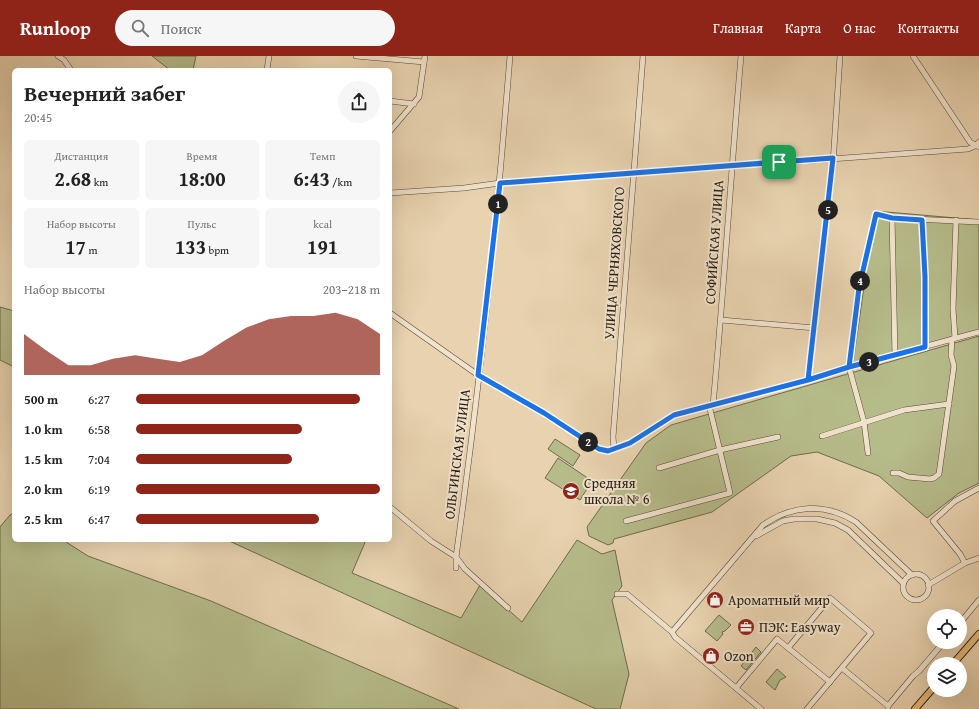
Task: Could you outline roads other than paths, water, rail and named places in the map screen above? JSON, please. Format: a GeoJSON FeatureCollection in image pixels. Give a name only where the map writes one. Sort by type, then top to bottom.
{"type":"FeatureCollection","features":[{"type":"Feature","properties":{"kind":"main road"},"geometry":{"type":"LineString","coordinates":[[959,657],[979,634]]}},
{"type":"Feature","properties":{"kind":"main road"},"geometry":{"type":"LineString","coordinates":[[915,709],[927,694]]}},
{"type":"Feature","properties":{"kind":"street"},"geometry":{"type":"LineString","coordinates":[[58,56],[64,60],[70,68]]}},
{"type":"Feature","properties":{"kind":"street"},"geometry":{"type":"LineString","coordinates":[[267,68],[269,56]]}},
{"type":"Feature","properties":{"kind":"street"},"geometry":{"type":"LineString","coordinates":[[356,56],[424,62]]}},
{"type":"Feature","properties":{"kind":"street"},"geometry":{"type":"LineString","coordinates":[[392,129],[419,97],[424,56]]}},
{"type":"Feature","properties":{"kind":"street","name":"ОЛЬГИНСКАЯ УЛИЦА"},"geometry":{"type":"LineString","coordinates":[[456,568],[456,557],[500,183],[510,56]]}},
{"type":"Feature","properties":{"kind":"street","name":"УЛИЦА ЧЕРНЯХОВСКОГО"},"geometry":{"type":"LineString","coordinates":[[614,448],[613,437],[643,56]]}},
{"type":"Feature","properties":{"kind":"street","name":"СОФИЙСКАЯ УЛИЦА"},"geometry":{"type":"LineString","coordinates":[[626,521],[730,493],[711,405],[721,320],[731,166],[741,56]]}},
{"type":"Feature","properties":{"kind":"street"},"geometry":{"type":"LineString","coordinates":[[808,380],[833,158],[840,56]]}},
{"type":"Feature","properties":{"kind":"street"},"geometry":{"type":"LineString","coordinates":[[913,56],[970,142],[978,145]]}},
{"type":"Feature","properties":{"kind":"street"},"geometry":{"type":"LineString","coordinates":[[392,101],[414,104]]}},
{"type":"Feature","properties":{"kind":"street"},"geometry":{"type":"LineString","coordinates":[[392,193],[464,188],[500,183],[968,149],[978,145]]}},
{"type":"Feature","properties":{"kind":"street"},"geometry":{"type":"LineString","coordinates":[[868,453],[864,422],[849,367],[859,288],[876,214],[892,218],[979,222]]}},
{"type":"Feature","properties":{"kind":"street"},"geometry":{"type":"LineString","coordinates":[[892,218],[895,355]]}},
{"type":"Feature","properties":{"kind":"street"},"geometry":{"type":"LineString","coordinates":[[922,220],[925,277],[925,347]]}},
{"type":"Feature","properties":{"kind":"street"},"geometry":{"type":"LineString","coordinates":[[893,473],[899,473],[908,477],[930,479],[939,474],[954,366],[951,355],[954,339],[953,309],[956,220]]}},
{"type":"Feature","properties":{"kind":"street"},"geometry":{"type":"LineString","coordinates":[[392,313],[478,375],[544,413],[599,449],[608,451],[630,443],[674,415],[808,380],[849,367],[979,332]]}},
{"type":"Feature","properties":{"kind":"street"},"geometry":{"type":"LineString","coordinates":[[721,320],[814,328]]}},
{"type":"Feature","properties":{"kind":"street"},"geometry":{"type":"LineString","coordinates":[[822,436],[904,410],[949,404]]}},
{"type":"Feature","properties":{"kind":"street"},"geometry":{"type":"LineString","coordinates":[[659,468],[720,450],[778,437]]}},
{"type":"Feature","properties":{"kind":"street"},"geometry":{"type":"LineString","coordinates":[[965,563],[960,554],[933,521],[955,501],[979,488]]}},
{"type":"Feature","properties":{"kind":"street"},"geometry":{"type":"LineString","coordinates":[[392,509],[431,541],[456,557],[464,569],[508,608]]}},
{"type":"Feature","properties":{"kind":"street"},"geometry":{"type":"LineString","coordinates":[[672,632],[763,525],[786,512],[799,509],[826,509],[856,522],[912,575]]}},
{"type":"Feature","properties":{"kind":"street"},"geometry":{"type":"LineString","coordinates":[[752,538],[783,522],[794,519],[817,519],[835,523],[848,530],[903,583]]}},
{"type":"Feature","properties":{"kind":"street"},"geometry":{"type":"LineString","coordinates":[[928,585],[965,563],[979,558]]}},
{"type":"Feature","properties":{"kind":"street"},"geometry":{"type":"LineString","coordinates":[[916,574],[924,577],[928,585],[925,596],[921,599],[913,600],[903,592],[903,583],[908,576],[912,575],[916,574]]}},
{"type":"Feature","properties":{"kind":"street"},"geometry":{"type":"LineString","coordinates":[[617,594],[626,594],[672,632],[674,637],[761,709]]}},
{"type":"Feature","properties":{"kind":"street"},"geometry":{"type":"LineString","coordinates":[[788,648],[830,598],[871,633],[808,709]]}},
{"type":"Feature","properties":{"kind":"street"},"geometry":{"type":"LineString","coordinates":[[967,615],[979,600]]}},
{"type":"Feature","properties":{"kind":"street"},"geometry":{"type":"LineString","coordinates":[[736,688],[777,639],[830,682]]}},
{"type":"Feature","properties":{"kind":"street"},"geometry":{"type":"LineString","coordinates":[[842,668],[888,708],[913,676],[938,649]]}},
{"type":"Feature","properties":{"kind":"place","name":"Средняя школа № 6"},"geometry":{"type":"Point","coordinates":[571,491]}},
{"type":"Feature","properties":{"kind":"place","name":"Ароматный мир"},"geometry":{"type":"Point","coordinates":[715,600]}},
{"type":"Feature","properties":{"kind":"place","name":"ПЭК: Easyway"},"geometry":{"type":"Point","coordinates":[746,627]}},
{"type":"Feature","properties":{"kind":"place","name":"Ozon"},"geometry":{"type":"Point","coordinates":[711,656]}}]}
